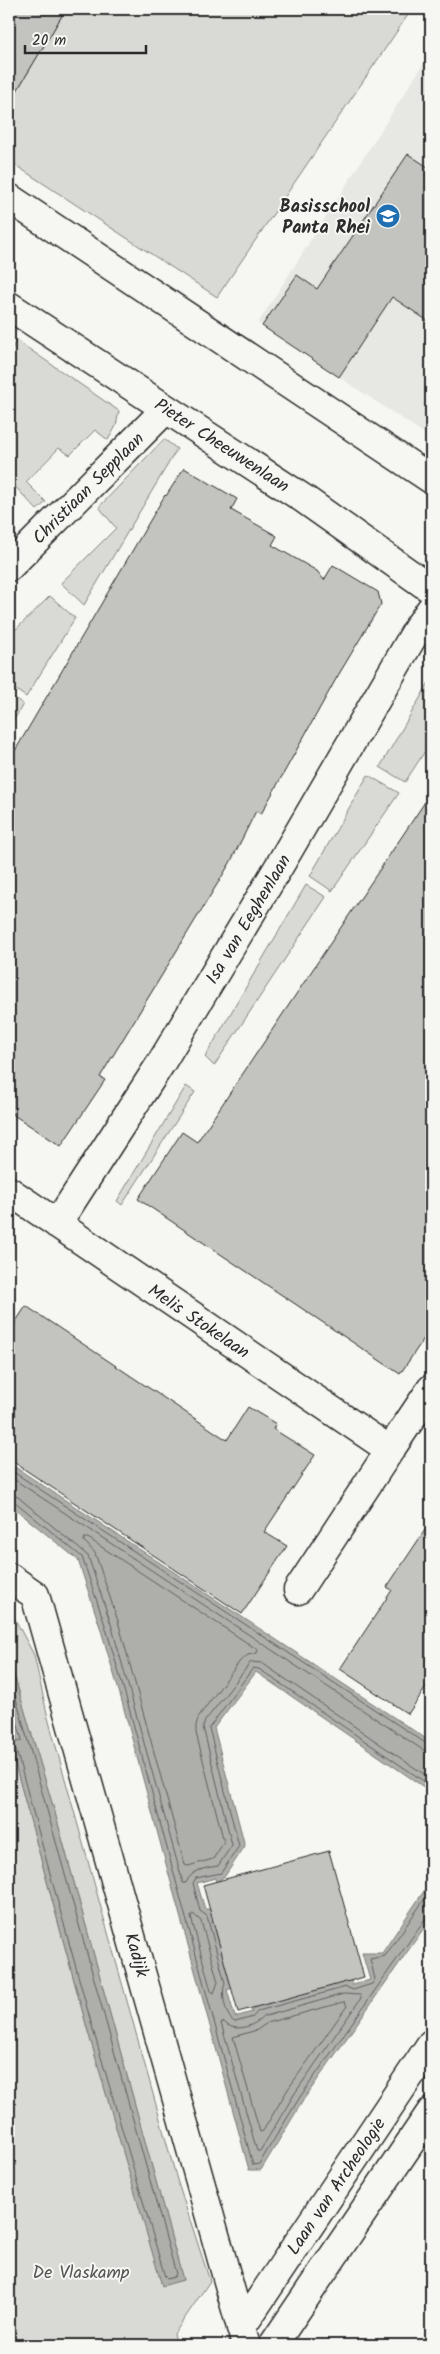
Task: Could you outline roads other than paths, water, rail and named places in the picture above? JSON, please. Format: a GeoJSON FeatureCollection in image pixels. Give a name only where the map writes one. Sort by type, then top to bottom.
{"type":"FeatureCollection","features":[{"type":"Feature","properties":{"kind":"street"},"geometry":{"type":"LineString","coordinates":[[9,198],[431,479]]}},
{"type":"Feature","properties":{"kind":"street","name":"Pieter Cheeuwenlaan"},"geometry":{"type":"LineString","coordinates":[[9,306],[304,499],[431,588]]}},
{"type":"Feature","properties":{"kind":"street","name":"Christiaan Sepplaan"},"geometry":{"type":"LineString","coordinates":[[9,567],[166,409]]}},
{"type":"Feature","properties":{"kind":"street","name":"Isa van Eeghenlaan"},"geometry":{"type":"LineString","coordinates":[[57,1224],[161,1063],[281,863],[419,626],[431,609]]}},
{"type":"Feature","properties":{"kind":"street","name":"Melis Stokelaan"},"geometry":{"type":"LineString","coordinates":[[9,1191],[390,1450]]}},
{"type":"Feature","properties":{"kind":"street"},"geometry":{"type":"LineString","coordinates":[[298,1590],[431,1388]]}},
{"type":"Feature","properties":{"kind":"street","name":"Kadijk"},"geometry":{"type":"LineString","coordinates":[[9,1577],[35,1595],[244,2336]]}},
{"type":"Feature","properties":{"kind":"street","name":"Laan van Archeologie"},"geometry":{"type":"LineString","coordinates":[[244,2336],[431,2044]]}},
{"type":"Feature","properties":{"kind":"street"},"geometry":{"type":"LineString","coordinates":[[273,2345],[431,2112]]}},
{"type":"Feature","properties":{"kind":"water"},"geometry":{"type":"Polygon","coordinates":[[[9,1463],[431,1742],[431,1792],[256,1672],[214,1728],[245,1846],[225,1876],[216,1882],[215,1878],[197,1883],[205,1909],[210,1909],[232,1988],[227,1990],[235,2017],[252,2012],[251,2008],[351,1980],[352,1985],[370,1980],[362,1953],[382,1953],[426,1888],[431,1893],[431,1918],[304,2099],[261,2170],[249,2170],[121,1698],[78,1560],[9,1504],[9,1463]]]}},
{"type":"Feature","properties":{"kind":"water"},"geometry":{"type":"Polygon","coordinates":[[[9,1658],[55,1813],[183,2280],[162,2286],[87,2028],[9,1742],[9,1658]]]}},
{"type":"Feature","properties":{"kind":"place","name":"Basisschool Panta Rhei"},"geometry":{"type":"Point","coordinates":[388,216]}},
{"type":"Feature","properties":{"kind":"park label","name":"De Vlaskamp"},"geometry":{"type":"Point","coordinates":[81,2272]}}]}
